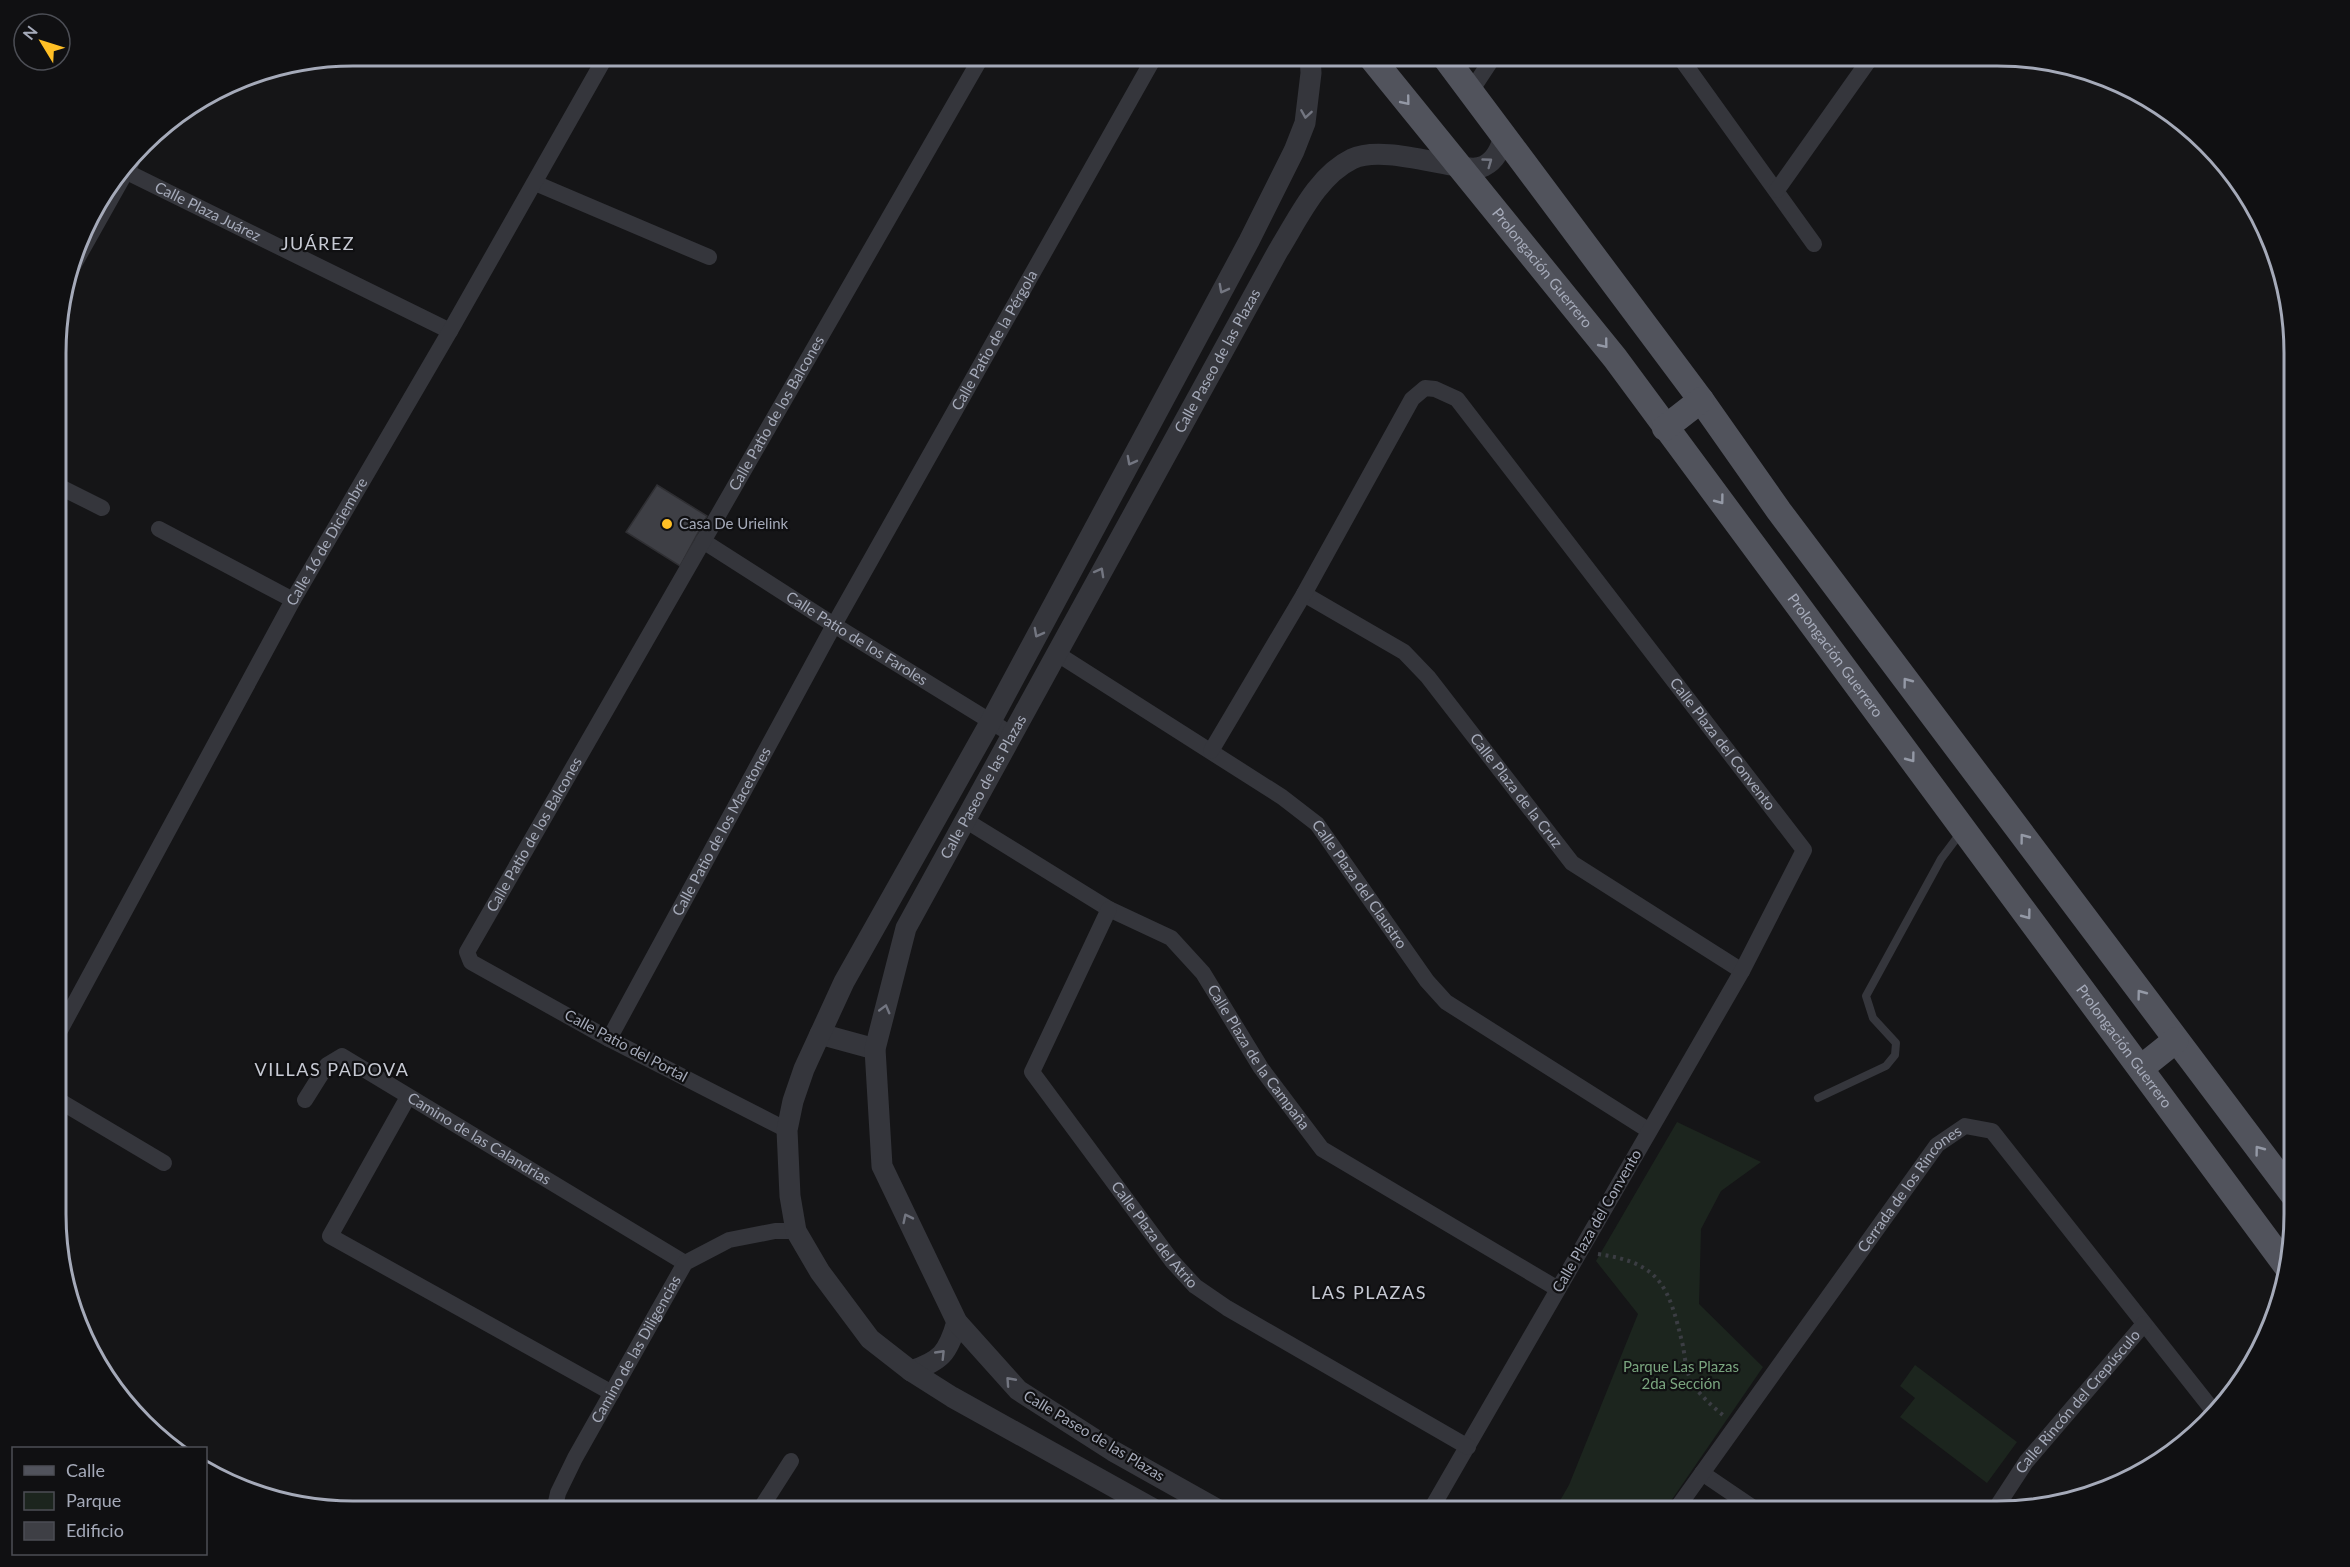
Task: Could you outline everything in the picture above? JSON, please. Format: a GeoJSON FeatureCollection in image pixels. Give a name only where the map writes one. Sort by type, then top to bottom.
{"type":"FeatureCollection","features":[{"type":"Feature","properties":{"kind":"main road","name":"Prolongación Guerrero"},"geometry":{"type":"LineString","coordinates":[[1378,66],[1615,358],[2280,1258]]}},
{"type":"Feature","properties":{"kind":"main road"},"geometry":{"type":"LineString","coordinates":[[1452,66],[1701,400],[1779,511],[2284,1183]]}},
{"type":"Feature","properties":{"kind":"main road"},"geometry":{"type":"LineString","coordinates":[[1665,428],[1701,400]]}},
{"type":"Feature","properties":{"kind":"main road"},"geometry":{"type":"LineString","coordinates":[[2141,1068],[2176,1040]]}},
{"type":"Feature","properties":{"kind":"street","name":"Calle 16 de Diciembre"},"geometry":{"type":"LineString","coordinates":[[66,1019],[293,600],[450,331],[600,66]]}},
{"type":"Feature","properties":{"kind":"street","name":"Calle Patio de los Balcones"},"geometry":{"type":"LineString","coordinates":[[469,958],[467,952],[976,66]]}},
{"type":"Feature","properties":{"kind":"street","name":"Calle Patio de la Pérgola"},"geometry":{"type":"LineString","coordinates":[[834,625],[1149,66]]}},
{"type":"Feature","properties":{"kind":"street","name":"Calle Paseo de las Plazas"},"geometry":{"type":"LineString","coordinates":[[1138,1501],[952,1397],[911,1371],[870,1339],[820,1272],[796,1231],[790,1196],[787,1130],[793,1101],[804,1069],[844,982],[991,721],[1249,241],[1294,151],[1305,123],[1311,66]]}},
{"type":"Feature","properties":{"kind":"street"},"geometry":{"type":"LineString","coordinates":[[1471,91],[1487,66]]}},
{"type":"Feature","properties":{"kind":"street"},"geometry":{"type":"LineString","coordinates":[[1686,66],[1814,244]]}},
{"type":"Feature","properties":{"kind":"street"},"geometry":{"type":"LineString","coordinates":[[1777,190],[1865,66]]}},
{"type":"Feature","properties":{"kind":"street","name":"Calle Paseo de las Plazas"},"geometry":{"type":"LineString","coordinates":[[1202,1501],[1113,1451],[1018,1390],[957,1322],[882,1166],[875,1049],[906,928],[1278,251],[1323,182],[1339,167],[1354,158],[1367,154],[1478,168],[1486,165],[1499,152],[1504,137]]}},
{"type":"Feature","properties":{"kind":"street","name":"Calle Plaza Juárez"},"geometry":{"type":"LineString","coordinates":[[134,168],[450,331]]}},
{"type":"Feature","properties":{"kind":"street"},"geometry":{"type":"LineString","coordinates":[[535,183],[709,257]]}},
{"type":"Feature","properties":{"kind":"street"},"geometry":{"type":"LineString","coordinates":[[97,223],[114,194]]}},
{"type":"Feature","properties":{"kind":"street","name":"Calle Plaza del Convento"},"geometry":{"type":"LineString","coordinates":[[1211,751],[1305,594],[1412,399],[1425,388],[1435,389],[1457,399],[1804,850],[1742,970],[1436,1501]]}},
{"type":"Feature","properties":{"kind":"street"},"geometry":{"type":"LineString","coordinates":[[66,490],[102,508]]}},
{"type":"Feature","properties":{"kind":"street"},"geometry":{"type":"LineString","coordinates":[[159,529],[293,600]]}},
{"type":"Feature","properties":{"kind":"street","name":"Calle Patio de los Faroles"},"geometry":{"type":"LineString","coordinates":[[703,541],[1011,734]]}},
{"type":"Feature","properties":{"kind":"street","name":"Calle Plaza de la Cruz"},"geometry":{"type":"LineString","coordinates":[[1305,594],[1404,652],[1428,677],[1572,863],[1742,970]]}},
{"type":"Feature","properties":{"kind":"street","name":"Calle Patio de los Macetones"},"geometry":{"type":"LineString","coordinates":[[609,1039],[834,625]]}},
{"type":"Feature","properties":{"kind":"street","name":"Calle Plaza del Claustro"},"geometry":{"type":"LineString","coordinates":[[1056,653],[1282,796],[1317,824],[1426,981],[1446,1002],[1648,1130]]}},
{"type":"Feature","properties":{"kind":"street","name":"Calle Plaza de la Campaña"},"geometry":{"type":"LineString","coordinates":[[965,820],[1109,909],[1171,938],[1203,973],[1261,1068],[1322,1149],[1558,1289]]}},
{"type":"Feature","properties":{"kind":"street","name":"Calle Plaza del Atrio"},"geometry":{"type":"LineString","coordinates":[[1109,909],[1032,1072],[1172,1261],[1195,1286],[1227,1308],[1468,1448]]}},
{"type":"Feature","properties":{"kind":"street","name":"Calle Patio del Portal"},"geometry":{"type":"LineString","coordinates":[[469,958],[471,962],[609,1039],[787,1130]]}},
{"type":"Feature","properties":{"kind":"street"},"geometry":{"type":"LineString","coordinates":[[820,1034],[875,1049]]}},
{"type":"Feature","properties":{"kind":"street"},"geometry":{"type":"LineString","coordinates":[[305,1100],[327,1065],[342,1056],[408,1097]]}},
{"type":"Feature","properties":{"kind":"street","name":"Camino de las Calandrias"},"geometry":{"type":"LineString","coordinates":[[612,1393],[330,1236],[408,1097],[685,1263]]}},
{"type":"Feature","properties":{"kind":"street"},"geometry":{"type":"LineString","coordinates":[[66,1105],[164,1163]]}},
{"type":"Feature","properties":{"kind":"street","name":"Cerrada de los Rincones"},"geometry":{"type":"LineString","coordinates":[[1682,1501],[1937,1145],[1965,1126],[1992,1131],[2210,1406]]}},
{"type":"Feature","properties":{"kind":"street","name":"Camino de las Diligencias"},"geometry":{"type":"LineString","coordinates":[[556,1501],[558,1493],[612,1393],[685,1263],[729,1240],[776,1231],[796,1231]]}},
{"type":"Feature","properties":{"kind":"street"},"geometry":{"type":"LineString","coordinates":[[911,1371],[931,1364],[942,1355],[950,1344],[957,1322]]}},
{"type":"Feature","properties":{"kind":"street","name":"Calle Rincón del Crepúsculo"},"geometry":{"type":"LineString","coordinates":[[2001,1501],[2026,1462],[2144,1324]]}},
{"type":"Feature","properties":{"kind":"street"},"geometry":{"type":"LineString","coordinates":[[765,1501],[791,1461]]}},
{"type":"Feature","properties":{"kind":"street"},"geometry":{"type":"LineString","coordinates":[[1702,1473],[1743,1501]]}},
{"type":"Feature","properties":{"kind":"lane"},"geometry":{"type":"LineString","coordinates":[[1818,1098],[1886,1066],[1895,1055],[1896,1043],[1873,1018],[1866,996],[1941,859],[1964,829]]}},
{"type":"Feature","properties":{"kind":"path"},"geometry":{"type":"LineString","coordinates":[[1579,1252],[1632,1260],[1659,1278],[1674,1313],[1691,1381],[1707,1402],[1737,1425]]}},
{"type":"Feature","properties":{"kind":"green space","name":"Parque Las Plazas 2da Sección"},"geometry":{"type":"Polygon","coordinates":[[[1677,1122],[1761,1162],[1721,1191],[1701,1229],[1699,1304],[1763,1367],[1671,1501],[1560,1501],[1569,1485],[1638,1314],[1596,1261],[1677,1122]]]}},
{"type":"Feature","properties":{"kind":"green space"},"geometry":{"type":"Polygon","coordinates":[[[1915,1365],[2017,1442],[1987,1483],[1900,1417],[1915,1398],[1900,1386],[1915,1365]]]}},
{"type":"Feature","properties":{"kind":"building","name":"Casa De Urielink"},"geometry":{"type":"Polygon","coordinates":[[[657,485],[707,516],[680,566],[626,532],[657,485]]]}},
{"type":"Feature","properties":{"kind":"place","name":"Casa De Urielink"},"geometry":{"type":"Point","coordinates":[667,524]}},
{"type":"Feature","properties":{"kind":"district","name":"JUÁREZ"},"geometry":{"type":"Point","coordinates":[318,244]}},
{"type":"Feature","properties":{"kind":"district","name":"VILLAS PADOVA"},"geometry":{"type":"Point","coordinates":[332,1070]}},
{"type":"Feature","properties":{"kind":"district","name":"LAS PLAZAS"},"geometry":{"type":"Point","coordinates":[1369,1293]}}]}
